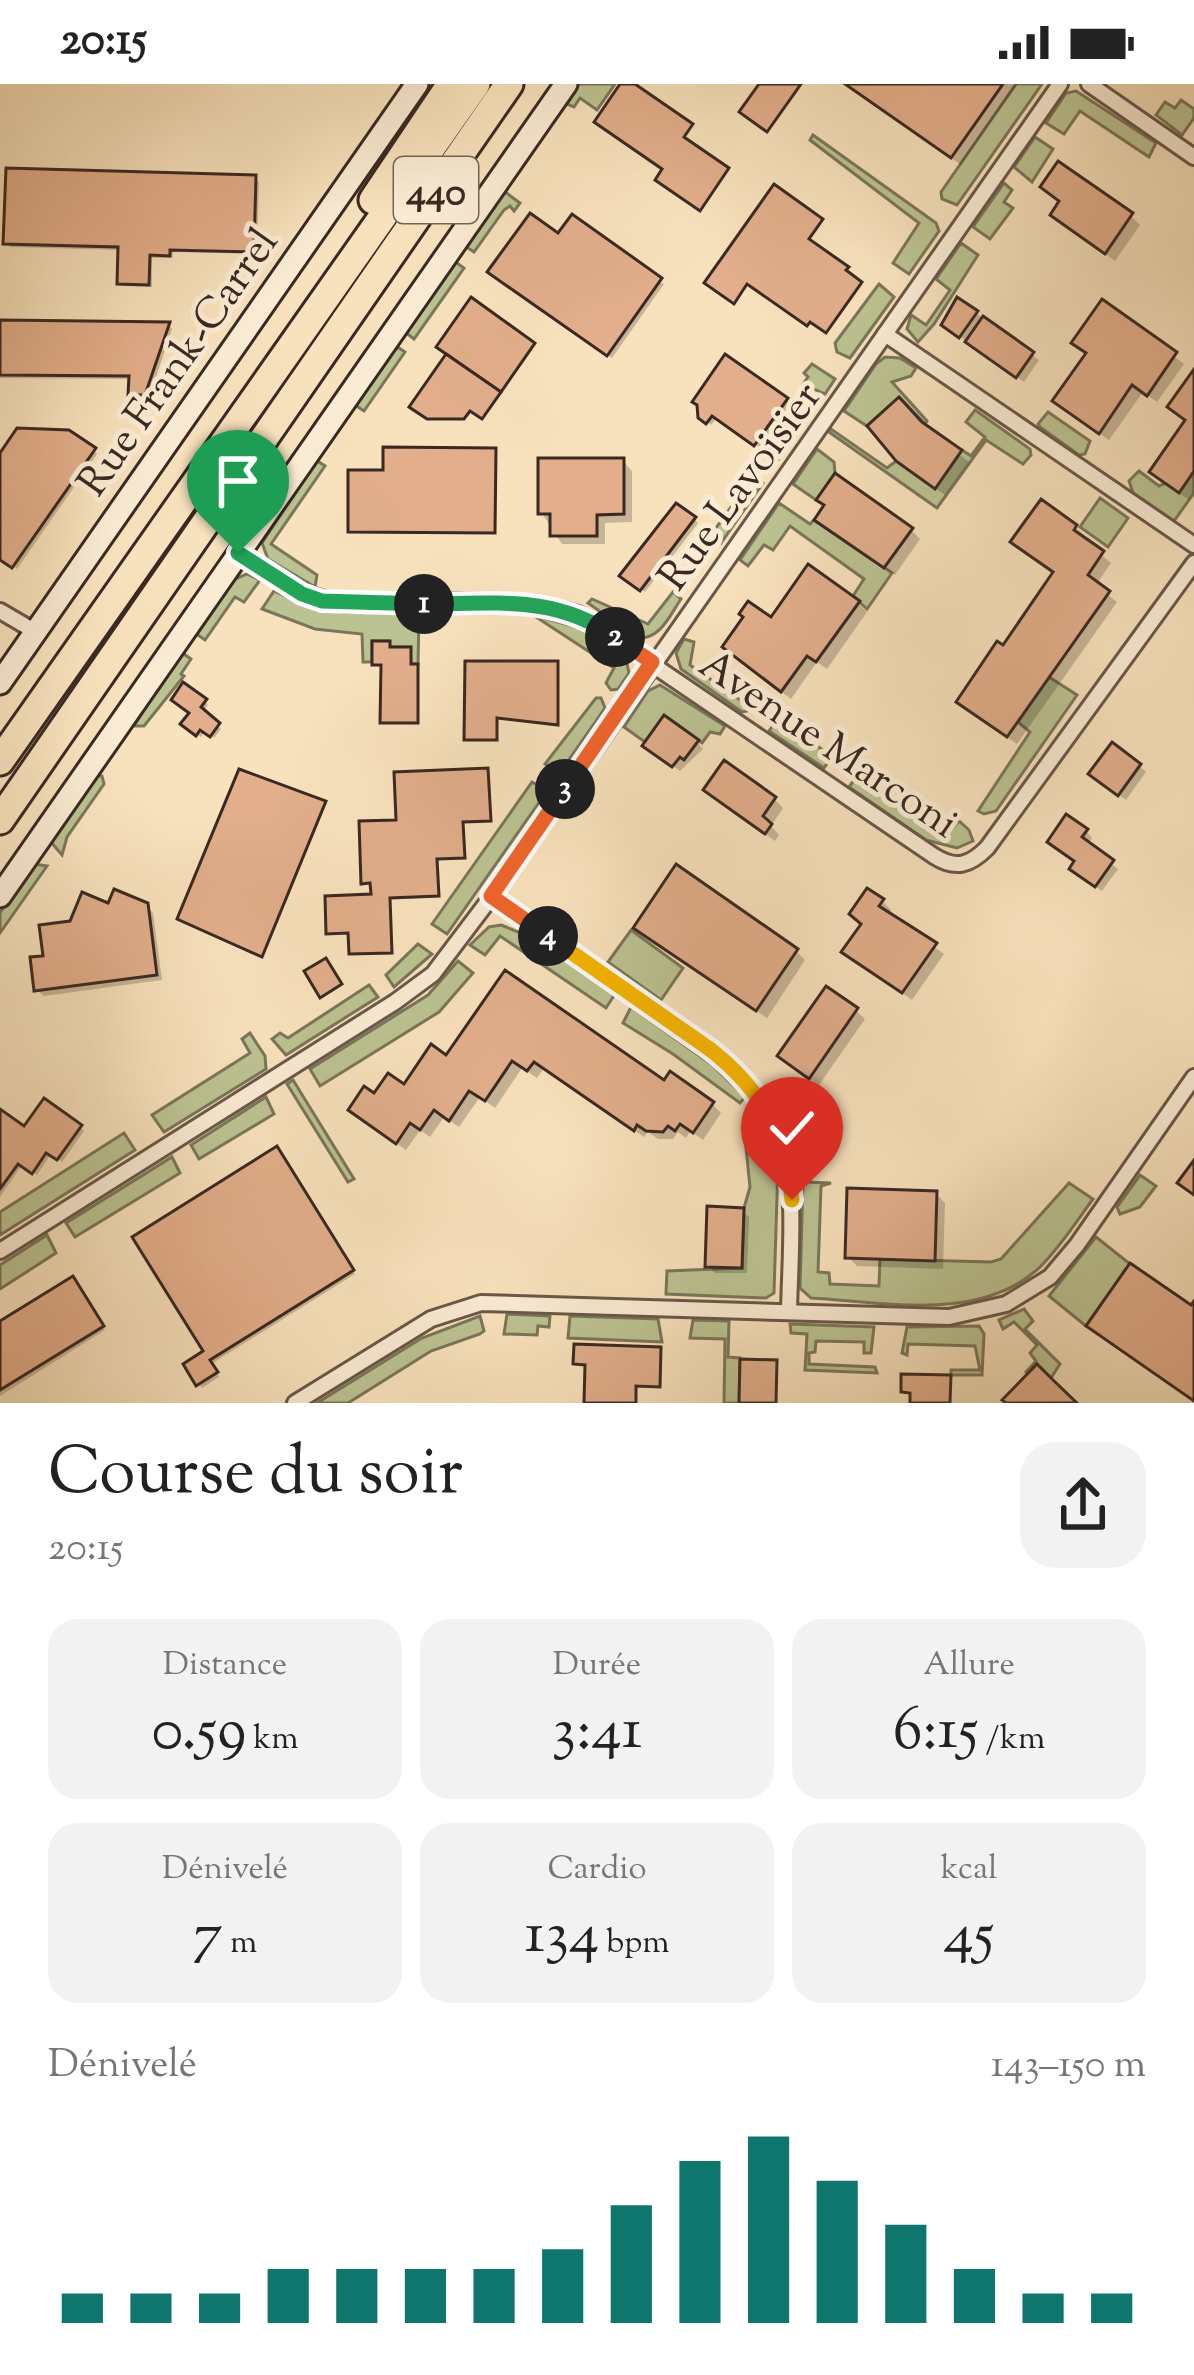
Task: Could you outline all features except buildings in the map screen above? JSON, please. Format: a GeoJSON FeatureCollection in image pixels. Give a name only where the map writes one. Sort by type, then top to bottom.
{"type":"FeatureCollection","features":[{"type":"Feature","properties":{"kind":"highway"},"geometry":{"type":"LineString","coordinates":[[182,505],[269,353],[451,84]]}},
{"type":"Feature","properties":{"kind":"highway","name":"440"},"geometry":{"type":"LineString","coordinates":[[0,760],[476,84]]}},
{"type":"Feature","properties":{"kind":"highway","name":"440"},"geometry":{"type":"LineString","coordinates":[[0,820],[509,84]]}},
{"type":"Feature","properties":{"kind":"highway"},"geometry":{"type":"LineString","coordinates":[[364,297],[526,84]]}},
{"type":"Feature","properties":{"kind":"street","name":"Rue Frank-Carrel"},"geometry":{"type":"LineString","coordinates":[[0,683],[417,84]]}},
{"type":"Feature","properties":{"kind":"street"},"geometry":{"type":"LineString","coordinates":[[0,896],[566,84]]}},
{"type":"Feature","properties":{"kind":"street","name":"Rue Lavoisier"},"geometry":{"type":"LineString","coordinates":[[0,1251],[433,974],[1060,84]]}},
{"type":"Feature","properties":{"kind":"street"},"geometry":{"type":"LineString","coordinates":[[1089,84],[1194,157]]}},
{"type":"Feature","properties":{"kind":"street"},"geometry":{"type":"LineString","coordinates":[[885,334],[1194,545]]}},
{"type":"Feature","properties":{"kind":"street","name":"Avenue Marconi"},"geometry":{"type":"LineString","coordinates":[[238,553],[302,594],[322,601],[554,606],[592,622],[945,863],[965,865],[988,848],[1194,563]]}},
{"type":"Feature","properties":{"kind":"street"},"geometry":{"type":"LineString","coordinates":[[0,611],[36,632]]}},
{"type":"Feature","properties":{"kind":"street"},"geometry":{"type":"LineString","coordinates":[[491,896],[708,1047],[755,1094],[773,1121],[788,1161],[792,1200],[789,1310]]}},
{"type":"Feature","properties":{"kind":"street"},"geometry":{"type":"LineString","coordinates":[[296,1403],[430,1319],[481,1303],[949,1317],[981,1312],[1029,1292],[1050,1277],[1194,1077]]}},
{"type":"Feature","properties":{"kind":"green space"},"geometry":{"type":"Polygon","coordinates":[[[579,84],[615,84],[597,110],[580,98],[574,107],[567,104],[579,84]]]}},
{"type":"Feature","properties":{"kind":"green space"},"geometry":{"type":"Polygon","coordinates":[[[1016,84],[1042,84],[957,205],[942,199],[941,192],[1016,84]]]}},
{"type":"Feature","properties":{"kind":"green space"},"geometry":{"type":"Polygon","coordinates":[[[1076,91],[1156,143],[1149,157],[1080,111],[1064,134],[1046,123],[1066,93],[1076,91]]]}},
{"type":"Feature","properties":{"kind":"green space"},"geometry":{"type":"Polygon","coordinates":[[[1181,100],[1194,109],[1194,118],[1182,135],[1156,115],[1165,102],[1175,108],[1181,100]]]}},
{"type":"Feature","properties":{"kind":"green space"},"geometry":{"type":"Polygon","coordinates":[[[813,135],[936,223],[939,231],[909,274],[893,263],[919,223],[810,140],[813,135]]]}},
{"type":"Feature","properties":{"kind":"green space"},"geometry":{"type":"Polygon","coordinates":[[[1035,137],[1053,149],[1032,182],[1014,167],[1035,137]]]}},
{"type":"Feature","properties":{"kind":"green space"},"geometry":{"type":"Polygon","coordinates":[[[1004,183],[1012,190],[1004,202],[1013,208],[990,239],[973,227],[1004,183]]]}},
{"type":"Feature","properties":{"kind":"green space"},"geometry":{"type":"Polygon","coordinates":[[[504,191],[520,203],[514,211],[510,206],[504,210],[474,252],[465,246],[504,191]]]}},
{"type":"Feature","properties":{"kind":"green space"},"geometry":{"type":"Polygon","coordinates":[[[961,243],[978,255],[918,342],[907,329],[911,315],[926,325],[950,290],[936,279],[961,243]]]}},
{"type":"Feature","properties":{"kind":"green space"},"geometry":{"type":"Polygon","coordinates":[[[454,261],[464,268],[414,339],[405,332],[454,261]]]}},
{"type":"Feature","properties":{"kind":"green space"},"geometry":{"type":"Polygon","coordinates":[[[879,284],[894,297],[850,358],[837,352],[835,343],[879,284]]]}},
{"type":"Feature","properties":{"kind":"green space"},"geometry":{"type":"Polygon","coordinates":[[[396,346],[405,352],[364,411],[355,405],[396,346]]]}},
{"type":"Feature","properties":{"kind":"green space"},"geometry":{"type":"Polygon","coordinates":[[[885,357],[900,358],[916,368],[911,376],[892,382],[925,424],[899,397],[867,426],[844,411],[885,357]]]}},
{"type":"Feature","properties":{"kind":"green space"},"geometry":{"type":"Polygon","coordinates":[[[812,364],[835,379],[825,394],[803,384],[808,377],[804,373],[812,364]]]}},
{"type":"Feature","properties":{"kind":"green space"},"geometry":{"type":"Polygon","coordinates":[[[795,402],[811,414],[776,462],[759,450],[795,402]]]}},
{"type":"Feature","properties":{"kind":"green space"},"geometry":{"type":"Polygon","coordinates":[[[975,410],[1030,449],[1031,455],[1023,464],[986,440],[937,508],[829,432],[831,429],[887,468],[896,461],[935,488],[962,450],[971,456],[985,437],[966,422],[975,410]]]}},
{"type":"Feature","properties":{"kind":"green space"},"geometry":{"type":"Polygon","coordinates":[[[1048,412],[1090,441],[1085,454],[1079,455],[1040,427],[1048,412]]]}},
{"type":"Feature","properties":{"kind":"green space"},"geometry":{"type":"Polygon","coordinates":[[[817,449],[834,462],[835,473],[816,500],[793,484],[817,449]]]}},
{"type":"Feature","properties":{"kind":"green space"},"geometry":{"type":"Polygon","coordinates":[[[316,460],[325,466],[271,544],[317,575],[315,587],[268,559],[262,543],[316,460]]]}},
{"type":"Feature","properties":{"kind":"green space"},"geometry":{"type":"Polygon","coordinates":[[[746,466],[763,483],[721,543],[711,535],[751,479],[742,471],[746,466]]]}},
{"type":"Feature","properties":{"kind":"green space"},"geometry":{"type":"Polygon","coordinates":[[[1139,471],[1159,486],[1194,471],[1194,493],[1174,521],[1133,493],[1129,481],[1139,471]]]}},
{"type":"Feature","properties":{"kind":"green space"},"geometry":{"type":"Polygon","coordinates":[[[1100,498],[1128,518],[1108,547],[1080,527],[1100,498]]]}},
{"type":"Feature","properties":{"kind":"green space"},"geometry":{"type":"Polygon","coordinates":[[[779,503],[810,524],[814,520],[892,573],[867,609],[853,596],[864,579],[790,526],[773,550],[764,545],[748,566],[740,560],[779,503]]]}},
{"type":"Feature","properties":{"kind":"green space"},"geometry":{"type":"Polygon","coordinates":[[[247,574],[260,580],[244,602],[235,597],[205,640],[195,633],[231,581],[247,574]]]}},
{"type":"Feature","properties":{"kind":"green space"},"geometry":{"type":"Polygon","coordinates":[[[274,591],[316,610],[419,614],[418,664],[411,664],[410,647],[390,647],[389,641],[372,641],[372,662],[363,662],[362,634],[315,629],[262,609],[274,591]]]}},
{"type":"Feature","properties":{"kind":"green space"},"geometry":{"type":"Polygon","coordinates":[[[673,592],[681,599],[664,625],[646,638],[638,638],[588,603],[592,599],[648,624],[673,592]]]}},
{"type":"Feature","properties":{"kind":"green space"},"geometry":{"type":"Polygon","coordinates":[[[533,615],[583,629],[626,659],[629,673],[618,689],[611,690],[606,683],[614,668],[533,615]]]}},
{"type":"Feature","properties":{"kind":"green space"},"geometry":{"type":"Polygon","coordinates":[[[684,639],[694,642],[690,665],[749,706],[747,711],[681,669],[676,653],[684,639]]]}},
{"type":"Feature","properties":{"kind":"green space"},"geometry":{"type":"Polygon","coordinates":[[[181,652],[191,659],[184,676],[144,726],[134,726],[181,652]]]}},
{"type":"Feature","properties":{"kind":"green space"},"geometry":{"type":"Polygon","coordinates":[[[1049,677],[1077,695],[996,811],[978,811],[1030,732],[1018,722],[1049,677]]]}},
{"type":"Feature","properties":{"kind":"green space"},"geometry":{"type":"Polygon","coordinates":[[[660,685],[725,726],[720,734],[710,732],[702,743],[665,716],[645,742],[624,727],[648,691],[660,685]]]}},
{"type":"Feature","properties":{"kind":"green space"},"geometry":{"type":"Polygon","coordinates":[[[596,698],[601,698],[605,708],[559,774],[545,764],[596,698]]]}},
{"type":"Feature","properties":{"kind":"green space"},"geometry":{"type":"Polygon","coordinates":[[[779,717],[832,757],[824,768],[769,731],[779,717]]]}},
{"type":"Feature","properties":{"kind":"green space"},"geometry":{"type":"Polygon","coordinates":[[[858,775],[945,837],[959,821],[973,841],[957,848],[926,840],[849,787],[858,775]]]}},
{"type":"Feature","properties":{"kind":"green space"},"geometry":{"type":"Polygon","coordinates":[[[95,776],[102,776],[104,784],[67,837],[62,855],[50,841],[95,776]]]}},
{"type":"Feature","properties":{"kind":"green space"},"geometry":{"type":"Polygon","coordinates":[[[532,782],[547,791],[447,934],[432,924],[532,782]]]}},
{"type":"Feature","properties":{"kind":"green space"},"geometry":{"type":"Polygon","coordinates":[[[33,864],[47,866],[0,933],[0,913],[33,864]]]}},
{"type":"Feature","properties":{"kind":"green space"},"geometry":{"type":"Polygon","coordinates":[[[501,925],[533,938],[615,994],[606,1008],[500,936],[485,955],[470,945],[489,927],[501,925]]]}},
{"type":"Feature","properties":{"kind":"green space"},"geometry":{"type":"Polygon","coordinates":[[[631,930],[683,968],[661,1000],[608,962],[631,930]]]}},
{"type":"Feature","properties":{"kind":"green space"},"geometry":{"type":"Polygon","coordinates":[[[418,944],[432,954],[394,987],[386,975],[418,944]]]}},
{"type":"Feature","properties":{"kind":"green space"},"geometry":{"type":"Polygon","coordinates":[[[458,961],[473,973],[439,1012],[320,1086],[310,1069],[428,995],[458,961]]]}},
{"type":"Feature","properties":{"kind":"green space"},"geometry":{"type":"Polygon","coordinates":[[[369,985],[378,997],[286,1055],[272,1039],[280,1033],[288,1038],[369,985]]]}},
{"type":"Feature","properties":{"kind":"green space"},"geometry":{"type":"Polygon","coordinates":[[[631,1007],[711,1064],[745,1097],[740,1103],[623,1023],[631,1007]]]}},
{"type":"Feature","properties":{"kind":"green space"},"geometry":{"type":"Polygon","coordinates":[[[250,1033],[265,1056],[266,1069],[164,1132],[152,1115],[250,1053],[242,1039],[250,1033]]]}},
{"type":"Feature","properties":{"kind":"green space"},"geometry":{"type":"Polygon","coordinates":[[[293,1080],[354,1179],[348,1182],[287,1084],[293,1080]]]}},
{"type":"Feature","properties":{"kind":"green space"},"geometry":{"type":"Polygon","coordinates":[[[266,1097],[274,1114],[199,1159],[191,1145],[266,1097]]]}},
{"type":"Feature","properties":{"kind":"green space"},"geometry":{"type":"Polygon","coordinates":[[[760,1122],[778,1164],[774,1293],[766,1298],[666,1294],[667,1271],[742,1268],[744,1208],[750,1187],[744,1128],[760,1122]]]}},
{"type":"Feature","properties":{"kind":"green space"},"geometry":{"type":"Polygon","coordinates":[[[124,1133],[135,1150],[0,1235],[0,1212],[124,1133]]]}},
{"type":"Feature","properties":{"kind":"green space"},"geometry":{"type":"Polygon","coordinates":[[[172,1157],[180,1173],[75,1237],[66,1223],[172,1157]]]}},
{"type":"Feature","properties":{"kind":"green space"},"geometry":{"type":"Polygon","coordinates":[[[1140,1175],[1156,1186],[1140,1207],[1120,1214],[1117,1207],[1140,1175]]]}},
{"type":"Feature","properties":{"kind":"green space"},"geometry":{"type":"Polygon","coordinates":[[[803,1182],[831,1183],[821,1186],[818,1272],[829,1273],[830,1284],[879,1286],[880,1259],[1001,1259],[1069,1183],[1093,1199],[1040,1267],[1016,1285],[961,1302],[900,1305],[811,1298],[800,1288],[803,1182]]]}},
{"type":"Feature","properties":{"kind":"green space"},"geometry":{"type":"Polygon","coordinates":[[[47,1235],[56,1253],[0,1289],[0,1265],[47,1235]]]}},
{"type":"Feature","properties":{"kind":"green space"},"geometry":{"type":"Polygon","coordinates":[[[1096,1237],[1130,1264],[1086,1326],[1049,1296],[1096,1237]]]}},
{"type":"Feature","properties":{"kind":"green space"},"geometry":{"type":"Polygon","coordinates":[[[1024,1309],[1033,1321],[1025,1329],[1060,1364],[1051,1378],[1037,1364],[1025,1373],[1036,1361],[1030,1353],[1037,1345],[1014,1322],[1003,1329],[999,1320],[1024,1309]]]}},
{"type":"Feature","properties":{"kind":"green space"},"geometry":{"type":"Polygon","coordinates":[[[507,1314],[550,1316],[549,1327],[538,1326],[537,1335],[504,1334],[507,1314]]]}},
{"type":"Feature","properties":{"kind":"green space"},"geometry":{"type":"Polygon","coordinates":[[[480,1316],[484,1331],[480,1334],[431,1351],[348,1403],[317,1403],[422,1338],[480,1316]]]}},
{"type":"Feature","properties":{"kind":"green space"},"geometry":{"type":"Polygon","coordinates":[[[570,1316],[658,1319],[662,1342],[568,1338],[570,1316]]]}},
{"type":"Feature","properties":{"kind":"green space"},"geometry":{"type":"Polygon","coordinates":[[[693,1320],[729,1321],[728,1357],[740,1358],[739,1403],[724,1403],[725,1339],[690,1338],[693,1320]]]}},
{"type":"Feature","properties":{"kind":"green space"},"geometry":{"type":"Polygon","coordinates":[[[790,1324],[874,1327],[871,1353],[864,1353],[864,1342],[816,1341],[809,1364],[875,1367],[877,1373],[805,1370],[807,1334],[791,1333],[790,1324]]]}},
{"type":"Feature","properties":{"kind":"green space"},"geometry":{"type":"Polygon","coordinates":[[[979,1326],[984,1334],[982,1375],[951,1375],[951,1370],[980,1370],[975,1346],[908,1344],[907,1355],[902,1353],[907,1327],[979,1326]]]}},
{"type":"Feature","properties":{"kind":"route"},"geometry":{"type":"LineString","coordinates":[[238,553],[302,594],[322,601],[554,606],[578,614],[652,662],[491,896],[733,1067],[773,1121],[788,1161],[792,1200]]}}]}
